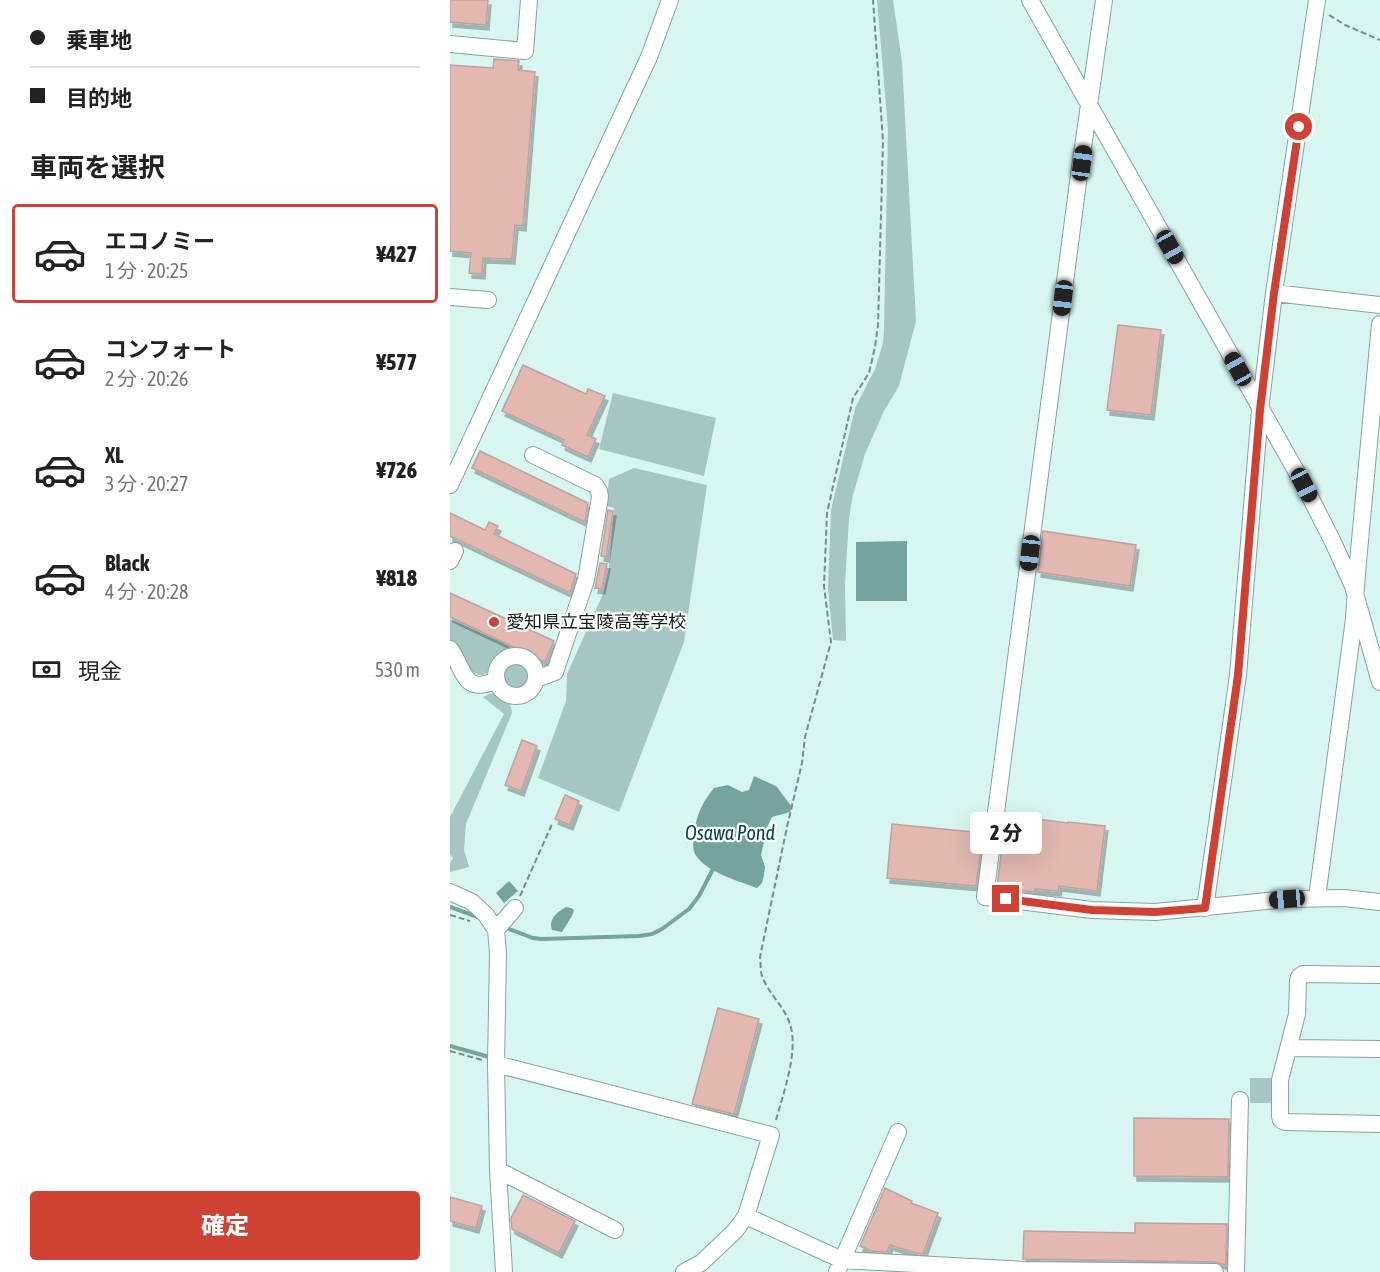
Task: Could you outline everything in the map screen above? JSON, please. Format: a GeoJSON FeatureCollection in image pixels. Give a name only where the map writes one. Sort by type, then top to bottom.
{"type":"FeatureCollection","features":[{"type":"Feature","properties":{"kind":"street"},"geometry":{"type":"LineString","coordinates":[[450,44],[525,51],[529,0]]}},
{"type":"Feature","properties":{"kind":"street"},"geometry":{"type":"LineString","coordinates":[[450,485],[649,57],[670,0]]}},
{"type":"Feature","properties":{"kind":"street"},"geometry":{"type":"LineString","coordinates":[[1030,0],[1332,540],[1356,594],[1380,682]]}},
{"type":"Feature","properties":{"kind":"street"},"geometry":{"type":"LineString","coordinates":[[1104,0],[1078,182],[985,897],[1092,910],[1155,912],[1317,898],[1380,902]]}},
{"type":"Feature","properties":{"kind":"street"},"geometry":{"type":"LineString","coordinates":[[1205,908],[1238,675],[1260,410],[1274,293],[1317,4]]}},
{"type":"Feature","properties":{"kind":"street"},"geometry":{"type":"LineString","coordinates":[[1274,293],[1380,305]]}},
{"type":"Feature","properties":{"kind":"street"},"geometry":{"type":"LineString","coordinates":[[450,297],[488,300]]}},
{"type":"Feature","properties":{"kind":"street"},"geometry":{"type":"LineString","coordinates":[[1317,898],[1354,619],[1380,324]]}},
{"type":"Feature","properties":{"kind":"street"},"geometry":{"type":"LineString","coordinates":[[533,455],[596,485],[600,497],[586,580],[555,672],[536,678]]}},
{"type":"Feature","properties":{"kind":"street"},"geometry":{"type":"LineString","coordinates":[[450,650],[462,673],[474,684],[488,684],[497,680]]}},
{"type":"Feature","properties":{"kind":"street"},"geometry":{"type":"LineString","coordinates":[[515,656],[529,661],[536,678],[530,689],[520,695],[504,691],[497,680],[496,674],[501,664],[515,656]]}},
{"type":"Feature","properties":{"kind":"street"},"geometry":{"type":"LineString","coordinates":[[450,892],[472,902],[486,915],[496,930],[498,953],[496,1064],[498,1170],[504,1272]]}},
{"type":"Feature","properties":{"kind":"street"},"geometry":{"type":"LineString","coordinates":[[496,930],[515,908]]}},
{"type":"Feature","properties":{"kind":"street"},"geometry":{"type":"LineString","coordinates":[[1380,975],[1303,974],[1299,977],[1297,1014],[1280,1080],[1281,1120],[1285,1122],[1380,1124]]}},
{"type":"Feature","properties":{"kind":"street"},"geometry":{"type":"LineString","coordinates":[[1289,1048],[1380,1049]]}},
{"type":"Feature","properties":{"kind":"street"},"geometry":{"type":"LineString","coordinates":[[496,1064],[771,1135],[746,1216],[735,1231],[701,1263],[684,1272]]}},
{"type":"Feature","properties":{"kind":"street"},"geometry":{"type":"LineString","coordinates":[[1236,1272],[1240,1100]]}},
{"type":"Feature","properties":{"kind":"street"},"geometry":{"type":"LineString","coordinates":[[839,1266],[898,1132]]}},
{"type":"Feature","properties":{"kind":"street"},"geometry":{"type":"LineString","coordinates":[[498,1170],[615,1230]]}},
{"type":"Feature","properties":{"kind":"street"},"geometry":{"type":"LineString","coordinates":[[746,1216],[839,1266],[1025,1271],[1215,1272]]}},
{"type":"Feature","properties":{"kind":"path"},"geometry":{"type":"LineString","coordinates":[[771,1135],[789,1074],[793,1038],[790,1024],[761,974],[760,957],[802,763],[805,737],[831,642],[824,586],[827,513],[853,398],[869,373],[878,325],[883,141],[873,0]]}},
{"type":"Feature","properties":{"kind":"path"},"geometry":{"type":"LineString","coordinates":[[1317,4],[1345,25],[1380,40]]}},
{"type":"Feature","properties":{"kind":"path"},"geometry":{"type":"LineString","coordinates":[[515,908],[553,822]]}},
{"type":"Feature","properties":{"kind":"path"},"geometry":{"type":"LineString","coordinates":[[450,1051],[496,1064]]}},
{"type":"Feature","properties":{"kind":"shaded area"},"geometry":{"type":"Polygon","coordinates":[[[877,0],[893,0],[902,62],[916,321],[899,386],[884,411],[865,454],[853,495],[849,518],[845,584],[846,641],[833,640],[828,588],[831,510],[855,408],[875,369],[883,343],[884,329],[888,129],[877,0]]]}},
{"type":"Feature","properties":{"kind":"shaded area"},"geometry":{"type":"Polygon","coordinates":[[[613,393],[716,418],[704,476],[599,449],[613,393]]]}},
{"type":"Feature","properties":{"kind":"shaded area"},"geometry":{"type":"Polygon","coordinates":[[[634,468],[707,485],[684,642],[619,812],[538,778],[566,701],[567,674],[603,594],[609,568],[614,508],[606,506],[609,479],[634,468]]]}},
{"type":"Feature","properties":{"kind":"shaded area"},"geometry":{"type":"Polygon","coordinates":[[[450,619],[512,647],[496,656],[487,673],[478,675],[467,669],[450,643],[450,619]]]}},
{"type":"Feature","properties":{"kind":"shaded area"},"geometry":{"type":"Polygon","coordinates":[[[511,664],[521,664],[528,671],[528,681],[521,688],[511,688],[504,681],[504,671],[511,664]]]}},
{"type":"Feature","properties":{"kind":"shaded area"},"geometry":{"type":"Polygon","coordinates":[[[497,693],[508,701],[512,713],[466,824],[464,850],[469,867],[450,872],[450,863],[453,858],[450,854],[450,817],[504,714],[483,697],[497,693]]]}},
{"type":"Feature","properties":{"kind":"shaded area"},"geometry":{"type":"Polygon","coordinates":[[[1250,1078],[1274,1078],[1274,1103],[1250,1103],[1250,1078]]]}},
{"type":"Feature","properties":{"kind":"water"},"geometry":{"type":"Polygon","coordinates":[[[907,541],[907,601],[856,601],[856,542],[907,541]]]}},
{"type":"Feature","properties":{"kind":"water","name":"Osawa Pond"},"geometry":{"type":"Polygon","coordinates":[[[754,776],[776,786],[792,807],[790,812],[772,817],[765,831],[761,855],[765,867],[764,875],[762,883],[757,888],[706,866],[695,854],[693,844],[699,812],[714,788],[728,785],[742,792],[749,790],[754,776]]]}},
{"type":"Feature","properties":{"kind":"water"},"geometry":{"type":"Polygon","coordinates":[[[509,881],[518,891],[504,903],[496,893],[509,881]]]}},
{"type":"Feature","properties":{"kind":"water"},"geometry":{"type":"Polygon","coordinates":[[[566,907],[574,910],[572,916],[562,932],[552,930],[552,919],[566,907]]]}},
{"type":"Feature","properties":{"kind":"building"},"geometry":{"type":"Polygon","coordinates":[[[450,0],[488,0],[486,25],[450,22],[450,0]]]}},
{"type":"Feature","properties":{"kind":"building"},"geometry":{"type":"Polygon","coordinates":[[[494,59],[519,61],[518,70],[535,72],[523,226],[515,225],[512,259],[483,258],[482,274],[469,273],[471,253],[450,251],[450,65],[493,68],[494,59]]]}},
{"type":"Feature","properties":{"kind":"building"},"geometry":{"type":"Polygon","coordinates":[[[1118,325],[1161,330],[1151,415],[1107,410],[1118,325]]]}},
{"type":"Feature","properties":{"kind":"building"},"geometry":{"type":"Polygon","coordinates":[[[523,365],[586,394],[588,389],[605,396],[587,435],[596,439],[588,457],[562,445],[564,440],[502,411],[523,365]]]}},
{"type":"Feature","properties":{"kind":"building"},"geometry":{"type":"Polygon","coordinates":[[[480,451],[588,503],[585,522],[472,468],[480,451]]]}},
{"type":"Feature","properties":{"kind":"building"},"geometry":{"type":"Polygon","coordinates":[[[608,510],[613,511],[606,557],[601,556],[608,510]]]}},
{"type":"Feature","properties":{"kind":"building"},"geometry":{"type":"Polygon","coordinates":[[[450,513],[485,530],[489,522],[498,526],[494,534],[576,574],[570,593],[450,536],[450,513]]]}},
{"type":"Feature","properties":{"kind":"building"},"geometry":{"type":"Polygon","coordinates":[[[1043,531],[1136,545],[1130,586],[1038,572],[1043,531]]]}},
{"type":"Feature","properties":{"kind":"building"},"geometry":{"type":"Polygon","coordinates":[[[600,563],[607,564],[602,589],[595,588],[600,563]]]}},
{"type":"Feature","properties":{"kind":"building"},"geometry":{"type":"Polygon","coordinates":[[[450,593],[554,641],[545,662],[450,617],[450,593]]]}},
{"type":"Feature","properties":{"kind":"building"},"geometry":{"type":"Polygon","coordinates":[[[522,740],[537,746],[521,791],[505,785],[522,740]]]}},
{"type":"Feature","properties":{"kind":"building"},"geometry":{"type":"Polygon","coordinates":[[[565,795],[579,801],[570,825],[555,819],[565,795]]]}},
{"type":"Feature","properties":{"kind":"building"},"geometry":{"type":"Polygon","coordinates":[[[1006,815],[1105,826],[1097,891],[1059,886],[1058,891],[1035,889],[1035,892],[997,887],[1006,815]]]}},
{"type":"Feature","properties":{"kind":"building"},"geometry":{"type":"Polygon","coordinates":[[[892,824],[983,833],[976,886],[887,878],[892,824]]]}},
{"type":"Feature","properties":{"kind":"building"},"geometry":{"type":"Polygon","coordinates":[[[718,1008],[759,1019],[734,1114],[692,1104],[718,1008]]]}},
{"type":"Feature","properties":{"kind":"building"},"geometry":{"type":"Polygon","coordinates":[[[1134,1118],[1229,1119],[1228,1177],[1134,1176],[1134,1118]]]}},
{"type":"Feature","properties":{"kind":"building"},"geometry":{"type":"Polygon","coordinates":[[[885,1188],[912,1201],[911,1203],[938,1213],[923,1254],[890,1245],[887,1252],[871,1251],[860,1246],[885,1188]]]}},
{"type":"Feature","properties":{"kind":"building"},"geometry":{"type":"Polygon","coordinates":[[[523,1195],[575,1221],[559,1253],[512,1229],[511,1218],[523,1195]]]}},
{"type":"Feature","properties":{"kind":"building"},"geometry":{"type":"Polygon","coordinates":[[[450,1197],[482,1206],[476,1228],[450,1221],[450,1197]]]}},
{"type":"Feature","properties":{"kind":"building"},"geometry":{"type":"Polygon","coordinates":[[[1135,1223],[1227,1224],[1226,1265],[1215,1262],[1023,1259],[1024,1231],[1135,1233],[1135,1223]]]}},
{"type":"Feature","properties":{"kind":"waterway"},"geometry":{"type":"LineString","coordinates":[[504,927],[542,939],[652,934],[689,909],[699,896],[713,869]]}},
{"type":"Feature","properties":{"kind":"waterway"},"geometry":{"type":"LineString","coordinates":[[450,907],[478,917]]}},
{"type":"Feature","properties":{"kind":"waterway"},"geometry":{"type":"LineString","coordinates":[[450,1046],[493,1058]]}},
{"type":"Feature","properties":{"kind":"place","name":"愛知県立宝陵高等学校"},"geometry":{"type":"Point","coordinates":[494,622]}},
{"type":"Feature","properties":{"kind":"route"},"geometry":{"type":"LineString","coordinates":[[1006,899],[1092,910],[1155,912],[1205,908],[1238,675],[1260,410],[1274,293],[1299,127]]}}]}
